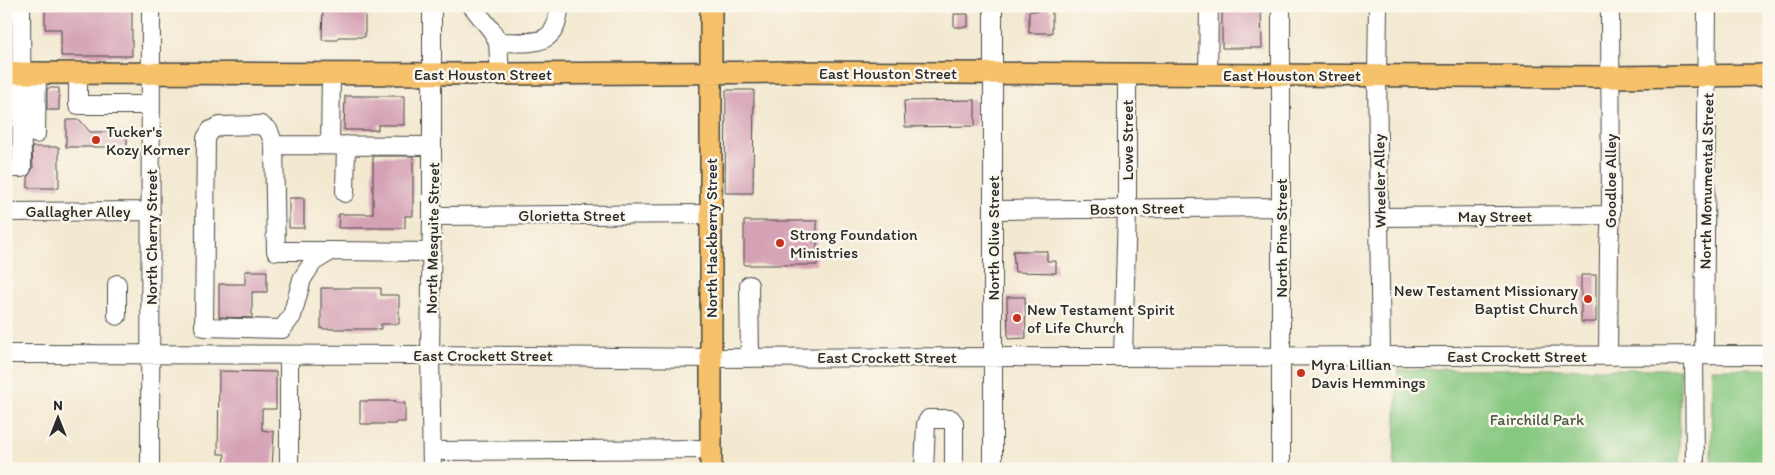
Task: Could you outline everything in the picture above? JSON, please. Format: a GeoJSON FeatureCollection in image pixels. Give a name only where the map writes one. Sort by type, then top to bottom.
{"type":"FeatureCollection","features":[{"type":"Feature","properties":{"kind":"main road","name":"North Hackberry Street"},"geometry":{"type":"LineString","coordinates":[[711,6],[711,459]]}},
{"type":"Feature","properties":{"kind":"main road","name":"East Houston Street"},"geometry":{"type":"LineString","coordinates":[[22,73],[711,74],[792,72],[1610,77],[1769,75]]}},
{"type":"Feature","properties":{"kind":"street"},"geometry":{"type":"LineString","coordinates":[[6,168],[22,168],[21,6]]}},
{"type":"Feature","properties":{"kind":"street","name":"North Cherry Street"},"geometry":{"type":"LineString","coordinates":[[150,469],[151,6]]}},
{"type":"Feature","properties":{"kind":"street","name":"North Mesquite Street"},"geometry":{"type":"LineString","coordinates":[[432,6],[430,355],[432,469]]}},
{"type":"Feature","properties":{"kind":"street"},"geometry":{"type":"LineString","coordinates":[[472,6],[492,30],[498,42],[500,74]]}},
{"type":"Feature","properties":{"kind":"street"},"geometry":{"type":"LineString","coordinates":[[498,42],[538,42],[552,35],[559,16],[559,6]]}},
{"type":"Feature","properties":{"kind":"street","name":"North Olive Street"},"geometry":{"type":"LineString","coordinates":[[992,469],[993,6]]}},
{"type":"Feature","properties":{"kind":"street"},"geometry":{"type":"LineString","coordinates":[[1208,75],[1209,6]]}},
{"type":"Feature","properties":{"kind":"street","name":"North Pine Street"},"geometry":{"type":"LineString","coordinates":[[1281,6],[1281,469]]}},
{"type":"Feature","properties":{"kind":"street","name":"Wheeler Alley"},"geometry":{"type":"LineString","coordinates":[[1378,6],[1377,76],[1381,356]]}},
{"type":"Feature","properties":{"kind":"street","name":"Goodloe Alley"},"geometry":{"type":"LineString","coordinates":[[1608,355],[1611,216],[1610,6]]}},
{"type":"Feature","properties":{"kind":"street","name":"North Monumental Street"},"geometry":{"type":"LineString","coordinates":[[1695,469],[1707,75],[1707,6]]}},
{"type":"Feature","properties":{"kind":"street"},"geometry":{"type":"LineString","coordinates":[[22,73],[36,134]]}},
{"type":"Feature","properties":{"kind":"street"},"geometry":{"type":"LineString","coordinates":[[78,73],[78,105],[151,105]]}},
{"type":"Feature","properties":{"kind":"street"},"geometry":{"type":"LineString","coordinates":[[331,74],[338,145],[346,193]]}},
{"type":"Feature","properties":{"kind":"street","name":"Lowe Street"},"geometry":{"type":"LineString","coordinates":[[1123,357],[1127,208],[1127,74]]}},
{"type":"Feature","properties":{"kind":"street"},"geometry":{"type":"LineString","coordinates":[[331,252],[313,262],[302,278],[292,316],[282,329],[204,327],[206,138],[211,130],[220,126],[260,125],[269,132],[274,145],[276,251],[432,252]]}},
{"type":"Feature","properties":{"kind":"street"},"geometry":{"type":"LineString","coordinates":[[274,145],[432,146]]}},
{"type":"Feature","properties":{"kind":"street","name":"Boston Street"},"geometry":{"type":"LineString","coordinates":[[993,210],[1281,207]]}},
{"type":"Feature","properties":{"kind":"street","name":"Gallagher Alley"},"geometry":{"type":"LineString","coordinates":[[6,212],[151,211]]}},
{"type":"Feature","properties":{"kind":"street","name":"Glorietta Street"},"geometry":{"type":"LineString","coordinates":[[432,216],[711,214]]}},
{"type":"Feature","properties":{"kind":"street","name":"May Street"},"geometry":{"type":"LineString","coordinates":[[1380,217],[1611,216]]}},
{"type":"Feature","properties":{"kind":"street"},"geometry":{"type":"LineString","coordinates":[[117,284],[117,316]]}},
{"type":"Feature","properties":{"kind":"street"},"geometry":{"type":"LineString","coordinates":[[750,285],[750,358]]}},
{"type":"Feature","properties":{"kind":"street","name":"East Crockett Street"},"geometry":{"type":"LineString","coordinates":[[6,354],[711,358],[1769,355]]}},
{"type":"Feature","properties":{"kind":"street"},"geometry":{"type":"LineString","coordinates":[[289,355],[289,469]]}},
{"type":"Feature","properties":{"kind":"street"},"geometry":{"type":"LineString","coordinates":[[924,469],[926,424],[929,419],[934,418],[951,419],[954,423],[954,469]]}},
{"type":"Feature","properties":{"kind":"street"},"geometry":{"type":"LineString","coordinates":[[433,451],[711,459]]}},
{"type":"Feature","properties":{"kind":"green space","name":"Fairchild Park"},"geometry":{"type":"Polygon","coordinates":[[[1398,369],[1680,369],[1679,469],[1394,469],[1398,369]]]}},
{"type":"Feature","properties":{"kind":"green space"},"geometry":{"type":"Polygon","coordinates":[[[1712,369],[1769,369],[1769,469],[1711,469],[1712,369]]]}},
{"type":"Feature","properties":{"kind":"building"},"geometry":{"type":"Polygon","coordinates":[[[45,6],[132,6],[132,56],[61,56],[61,29],[45,29],[45,6]]]}},
{"type":"Feature","properties":{"kind":"building"},"geometry":{"type":"Polygon","coordinates":[[[323,6],[365,6],[365,37],[338,37],[338,40],[322,40],[323,6]]]}},
{"type":"Feature","properties":{"kind":"building"},"geometry":{"type":"Polygon","coordinates":[[[1038,6],[1049,6],[1049,11],[1052,11],[1052,33],[1029,33],[1029,11],[1038,11],[1038,6]]]}},
{"type":"Feature","properties":{"kind":"building"},"geometry":{"type":"Polygon","coordinates":[[[1222,6],[1261,6],[1262,48],[1222,48],[1222,6]]]}},
{"type":"Feature","properties":{"kind":"building"},"geometry":{"type":"Polygon","coordinates":[[[954,14],[968,14],[968,27],[954,27],[954,14]]]}},
{"type":"Feature","properties":{"kind":"building"},"geometry":{"type":"Polygon","coordinates":[[[47,88],[59,88],[59,110],[47,110],[47,88]]]}},
{"type":"Feature","properties":{"kind":"building"},"geometry":{"type":"Polygon","coordinates":[[[726,90],[754,90],[753,193],[725,193],[726,90]]]}},
{"type":"Feature","properties":{"kind":"building"},"geometry":{"type":"Polygon","coordinates":[[[345,96],[404,96],[404,125],[378,125],[378,130],[344,130],[345,96]]]}},
{"type":"Feature","properties":{"kind":"building"},"geometry":{"type":"Polygon","coordinates":[[[975,100],[975,126],[905,127],[904,101],[975,100]]]}},
{"type":"Feature","properties":{"kind":"building","name":"Tucker's Kozy Korner"},"geometry":{"type":"Polygon","coordinates":[[[66,120],[80,120],[90,132],[127,132],[127,147],[66,147],[66,120]]]}},
{"type":"Feature","properties":{"kind":"building"},"geometry":{"type":"Polygon","coordinates":[[[32,147],[59,147],[59,188],[28,188],[28,176],[33,168],[32,147]]]}},
{"type":"Feature","properties":{"kind":"building"},"geometry":{"type":"Polygon","coordinates":[[[373,156],[413,156],[413,216],[405,216],[405,228],[338,228],[339,214],[373,214],[373,156]]]}},
{"type":"Feature","properties":{"kind":"building"},"geometry":{"type":"Polygon","coordinates":[[[289,198],[304,198],[304,228],[289,228],[289,198]]]}},
{"type":"Feature","properties":{"kind":"building","name":"Strong Foundation Ministries"},"geometry":{"type":"Polygon","coordinates":[[[744,221],[817,221],[817,265],[744,265],[744,221]]]}},
{"type":"Feature","properties":{"kind":"building"},"geometry":{"type":"Polygon","coordinates":[[[1013,251],[1047,251],[1047,261],[1056,261],[1056,273],[1015,272],[1013,251]]]}},
{"type":"Feature","properties":{"kind":"building"},"geometry":{"type":"Polygon","coordinates":[[[245,271],[267,271],[267,292],[252,292],[252,318],[219,317],[219,284],[245,284],[245,271]]]}},
{"type":"Feature","properties":{"kind":"building","name":"New Testament Missionary Baptist Church"},"geometry":{"type":"Polygon","coordinates":[[[1581,275],[1596,275],[1596,322],[1581,322],[1581,275]]]}},
{"type":"Feature","properties":{"kind":"building"},"geometry":{"type":"Polygon","coordinates":[[[321,288],[381,288],[381,295],[399,295],[399,324],[381,324],[381,329],[321,329],[321,288]]]}},
{"type":"Feature","properties":{"kind":"building","name":"New Testament Spirit of Life Church"},"geometry":{"type":"Polygon","coordinates":[[[1007,297],[1025,297],[1026,338],[1008,339],[1007,297]]]}},
{"type":"Feature","properties":{"kind":"building"},"geometry":{"type":"Polygon","coordinates":[[[219,371],[276,372],[276,409],[262,409],[262,430],[274,432],[272,469],[224,469],[225,454],[218,454],[219,371]]]}},
{"type":"Feature","properties":{"kind":"building"},"geometry":{"type":"Polygon","coordinates":[[[360,401],[396,401],[396,403],[405,403],[405,422],[396,422],[396,424],[360,424],[360,401]]]}},
{"type":"Feature","properties":{"kind":"place","name":"Tucker's Kozy Korner"},"geometry":{"type":"Point","coordinates":[96,140]}},
{"type":"Feature","properties":{"kind":"place","name":"Strong Foundation Ministries"},"geometry":{"type":"Point","coordinates":[780,243]}},
{"type":"Feature","properties":{"kind":"place","name":"New Testament Missionary Baptist Church"},"geometry":{"type":"Point","coordinates":[1588,299]}},
{"type":"Feature","properties":{"kind":"place","name":"New Testament Spirit of Life Church"},"geometry":{"type":"Point","coordinates":[1017,318]}},
{"type":"Feature","properties":{"kind":"place","name":"Myra Lillian Davis Hemmings"},"geometry":{"type":"Point","coordinates":[1301,373]}}]}
